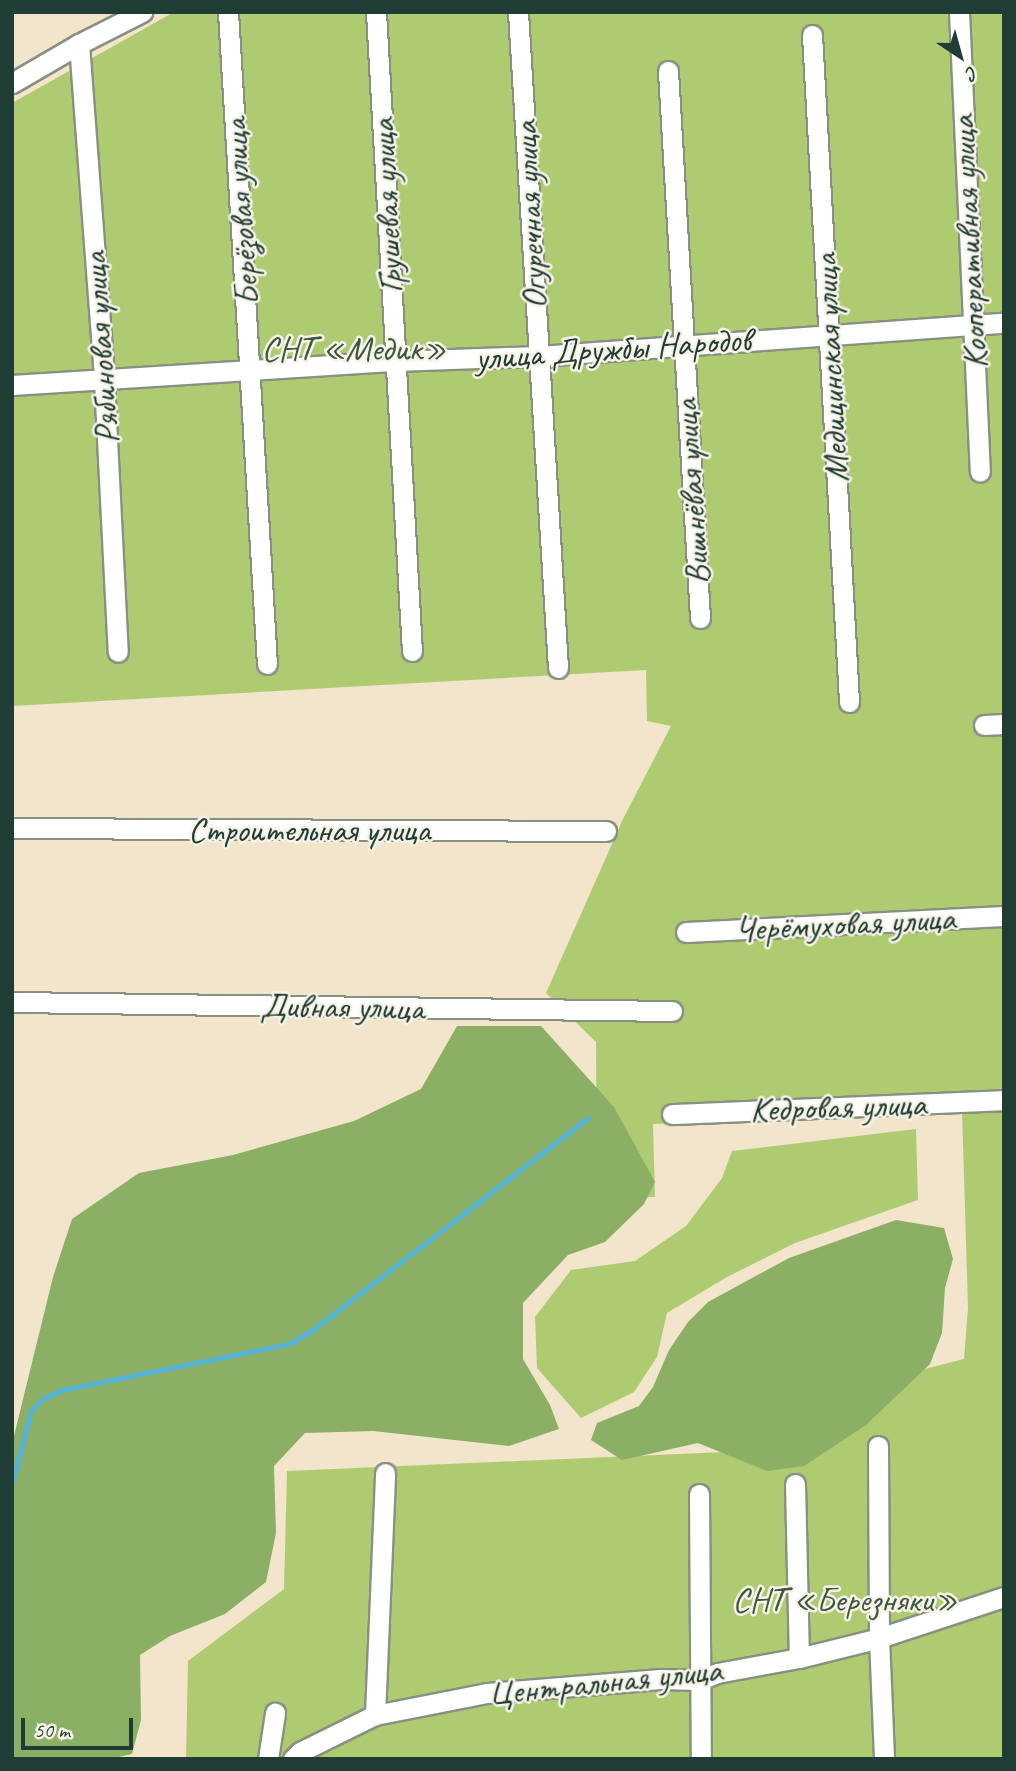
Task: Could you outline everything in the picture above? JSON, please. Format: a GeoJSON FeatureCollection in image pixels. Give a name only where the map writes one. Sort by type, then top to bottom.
{"type":"FeatureCollection","features":[{"type":"Feature","properties":{"kind":"street"},"geometry":{"type":"LineString","coordinates":[[12,83],[79,44],[142,12]]}},
{"type":"Feature","properties":{"kind":"street","name":"Берёзовая улица"},"geometry":{"type":"LineString","coordinates":[[228,12],[267,664]]}},
{"type":"Feature","properties":{"kind":"street","name":"Грушевая улица"},"geometry":{"type":"LineString","coordinates":[[376,12],[412,651]]}},
{"type":"Feature","properties":{"kind":"street","name":"Огуречная улица"},"geometry":{"type":"LineString","coordinates":[[518,12],[558,668]]}},
{"type":"Feature","properties":{"kind":"street","name":"Кооперативная улица"},"geometry":{"type":"LineString","coordinates":[[959,12],[980,472]]}},
{"type":"Feature","properties":{"kind":"street","name":"Медицинская улица"},"geometry":{"type":"LineString","coordinates":[[812,35],[849,702]]}},
{"type":"Feature","properties":{"kind":"street","name":"Рябиновая улица"},"geometry":{"type":"LineString","coordinates":[[79,44],[104,380],[118,652]]}},
{"type":"Feature","properties":{"kind":"street","name":"Вишнёвая улица"},"geometry":{"type":"LineString","coordinates":[[668,71],[700,618]]}},
{"type":"Feature","properties":{"kind":"street","name":"улица Дружбы Народов"},"geometry":{"type":"LineString","coordinates":[[12,385],[395,361],[538,356],[1004,323]]}},
{"type":"Feature","properties":{"kind":"street"},"geometry":{"type":"LineString","coordinates":[[984,725],[1004,724]]}},
{"type":"Feature","properties":{"kind":"street","name":"Строительная улица"},"geometry":{"type":"LineString","coordinates":[[12,828],[606,831]]}},
{"type":"Feature","properties":{"kind":"street","name":"Черёмуховая улица"},"geometry":{"type":"LineString","coordinates":[[686,932],[1004,916]]}},
{"type":"Feature","properties":{"kind":"street","name":"Дивная улица"},"geometry":{"type":"LineString","coordinates":[[12,1002],[671,1011]]}},
{"type":"Feature","properties":{"kind":"street","name":"Кедровая улица"},"geometry":{"type":"LineString","coordinates":[[672,1114],[1004,1100]]}},
{"type":"Feature","properties":{"kind":"street"},"geometry":{"type":"LineString","coordinates":[[878,1446],[879,1637],[884,1759]]}},
{"type":"Feature","properties":{"kind":"street"},"geometry":{"type":"LineString","coordinates":[[375,1715],[385,1474]]}},
{"type":"Feature","properties":{"kind":"street"},"geometry":{"type":"LineString","coordinates":[[795,1484],[799,1658]]}},
{"type":"Feature","properties":{"kind":"street"},"geometry":{"type":"LineString","coordinates":[[699,1494],[701,1759]]}},
{"type":"Feature","properties":{"kind":"street","name":"Центральная улица"},"geometry":{"type":"LineString","coordinates":[[293,1759],[300,1752],[375,1715],[487,1693],[660,1679],[700,1680],[717,1673],[799,1658],[879,1637],[1004,1597]]}},
{"type":"Feature","properties":{"kind":"street"},"geometry":{"type":"LineString","coordinates":[[268,1759],[275,1713]]}},
{"type":"Feature","properties":{"kind":"green space","name":"СНТ «Медик»"},"geometry":{"type":"Polygon","coordinates":[[[174,12],[1004,12],[1004,1759],[186,1759],[188,1661],[284,1589],[287,1471],[795,1449],[861,1385],[964,1359],[968,1308],[962,1112],[653,1124],[655,1197],[597,1198],[596,1042],[546,993],[623,819],[671,726],[647,721],[646,670],[12,706],[12,103],[174,12]]]}},
{"type":"Feature","properties":{"kind":"green space"},"geometry":{"type":"Polygon","coordinates":[[[457,1026],[541,1026],[614,1107],[655,1182],[644,1204],[605,1242],[568,1255],[523,1303],[523,1359],[550,1405],[559,1429],[509,1446],[373,1431],[305,1433],[274,1466],[276,1533],[266,1582],[225,1614],[170,1636],[140,1655],[141,1720],[132,1754],[110,1759],[12,1757],[12,1444],[53,1277],[72,1219],[139,1173],[233,1155],[354,1121],[421,1089],[457,1026]]]}},
{"type":"Feature","properties":{"kind":"green space"},"geometry":{"type":"Polygon","coordinates":[[[916,1129],[918,1200],[795,1243],[727,1277],[667,1313],[657,1357],[634,1392],[581,1418],[537,1368],[535,1317],[571,1270],[635,1261],[686,1226],[722,1178],[732,1151],[916,1129]]]}},
{"type":"Feature","properties":{"kind":"green space"},"geometry":{"type":"Polygon","coordinates":[[[896,1220],[944,1228],[953,1259],[945,1288],[942,1333],[930,1364],[866,1425],[804,1466],[767,1471],[698,1443],[622,1460],[591,1440],[597,1423],[639,1406],[653,1387],[669,1350],[688,1322],[708,1302],[789,1258],[896,1220]]]}},
{"type":"Feature","properties":{"kind":"waterway"},"geometry":{"type":"LineString","coordinates":[[12,1484],[31,1411],[42,1399],[62,1390],[289,1344],[310,1332],[588,1118]]}},
{"type":"Feature","properties":{"kind":"park label","name":"СНТ «Березняки»"},"geometry":{"type":"Point","coordinates":[845,1600]}}]}
